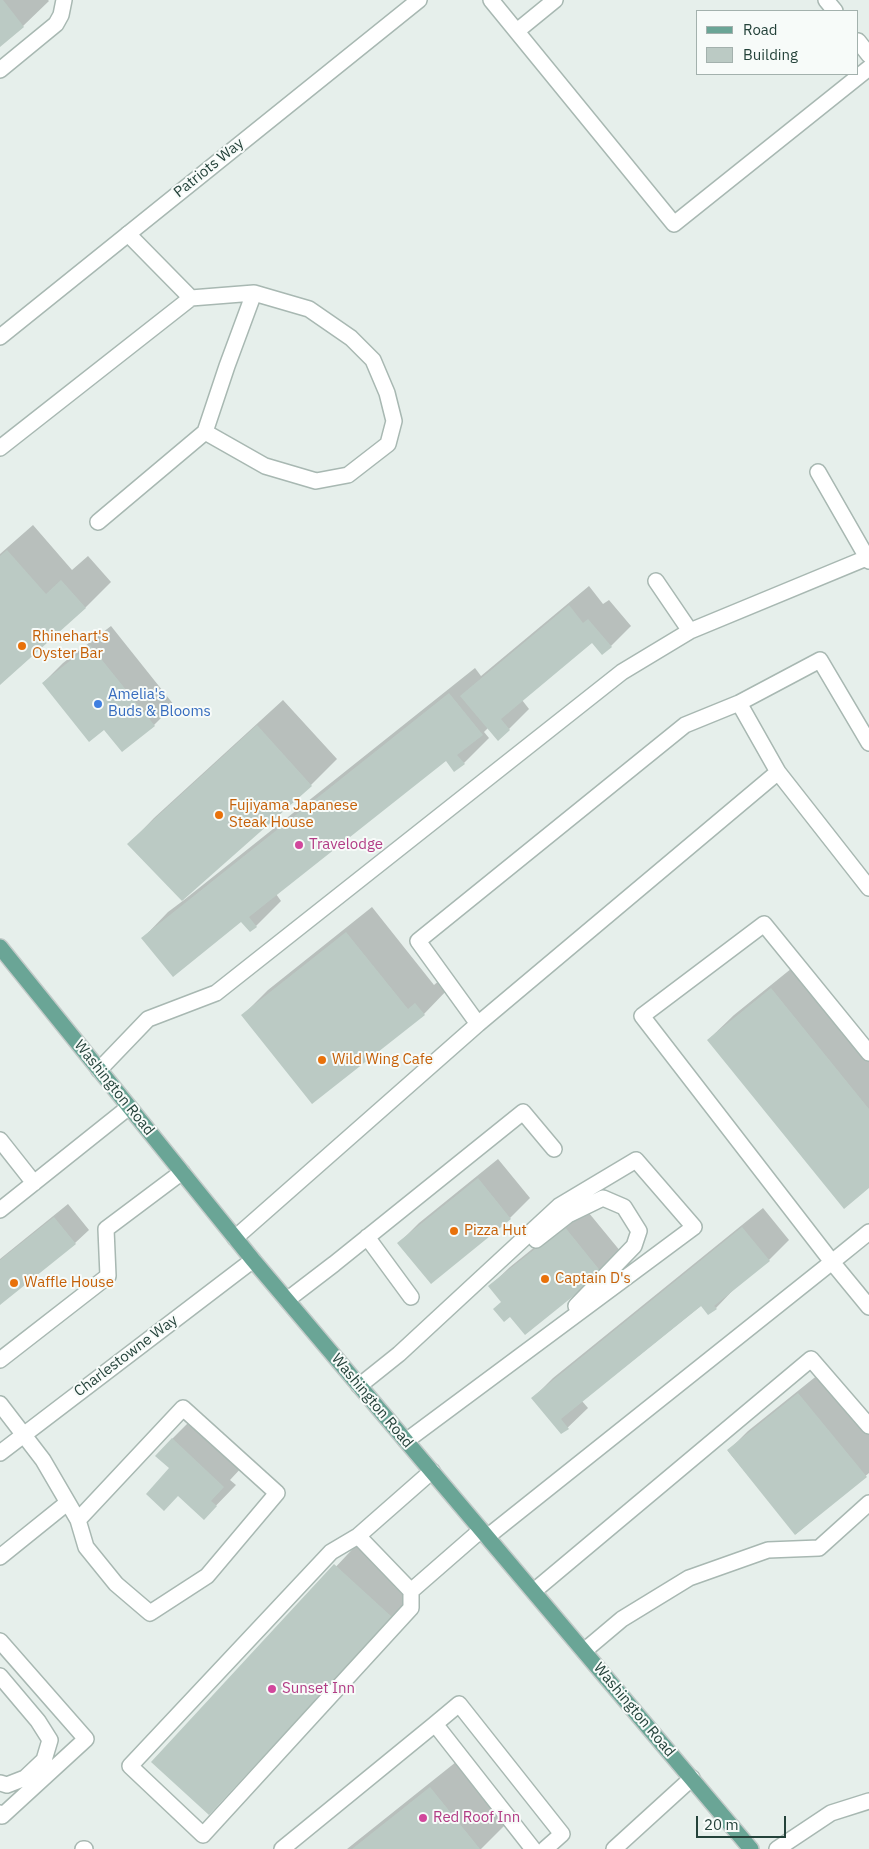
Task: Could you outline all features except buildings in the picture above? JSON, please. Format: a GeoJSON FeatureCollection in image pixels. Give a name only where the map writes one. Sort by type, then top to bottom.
{"type":"FeatureCollection","features":[{"type":"Feature","properties":{"kind":"main road","name":"Washington Road"},"geometry":{"type":"LineString","coordinates":[[0,947],[286,1300],[751,1849]]}},
{"type":"Feature","properties":{"kind":"street"},"geometry":{"type":"LineString","coordinates":[[0,70],[56,24],[61,15],[64,0]]}},
{"type":"Feature","properties":{"kind":"street","name":"Patriots Way"},"geometry":{"type":"LineString","coordinates":[[0,337],[419,0]]}},
{"type":"Feature","properties":{"kind":"street"},"geometry":{"type":"LineString","coordinates":[[491,0],[674,224],[869,68]]}},
{"type":"Feature","properties":{"kind":"street"},"geometry":{"type":"LineString","coordinates":[[517,31],[555,0]]}},
{"type":"Feature","properties":{"kind":"street"},"geometry":{"type":"LineString","coordinates":[[859,41],[869,55]]}},
{"type":"Feature","properties":{"kind":"street"},"geometry":{"type":"LineString","coordinates":[[128,234],[191,298]]}},
{"type":"Feature","properties":{"kind":"street"},"geometry":{"type":"LineString","coordinates":[[98,522],[205,432],[254,293]]}},
{"type":"Feature","properties":{"kind":"street"},"geometry":{"type":"LineString","coordinates":[[0,448],[191,298],[254,293],[310,309],[351,338],[373,360],[387,393],[394,421],[388,444],[348,475],[316,481],[265,466],[205,432]]}},
{"type":"Feature","properties":{"kind":"street"},"geometry":{"type":"LineString","coordinates":[[99,1070],[148,1019],[216,993],[622,672],[690,631],[868,559],[818,472]]}},
{"type":"Feature","properties":{"kind":"street"},"geometry":{"type":"LineString","coordinates":[[656,582],[690,631]]}},
{"type":"Feature","properties":{"kind":"street"},"geometry":{"type":"LineString","coordinates":[[478,1024],[418,941],[686,725],[739,703],[820,660],[869,743]]}},
{"type":"Feature","properties":{"kind":"street"},"geometry":{"type":"LineString","coordinates":[[739,703],[778,772],[869,888]]}},
{"type":"Feature","properties":{"kind":"street"},"geometry":{"type":"LineString","coordinates":[[235,1238],[478,1024],[778,772]]}},
{"type":"Feature","properties":{"kind":"street"},"geometry":{"type":"LineString","coordinates":[[869,1054],[764,924],[642,1016],[869,1307]]}},
{"type":"Feature","properties":{"kind":"street"},"geometry":{"type":"LineString","coordinates":[[0,1210],[129,1107]]}},
{"type":"Feature","properties":{"kind":"street"},"geometry":{"type":"LineString","coordinates":[[286,1300],[523,1112],[554,1149]]}},
{"type":"Feature","properties":{"kind":"street"},"geometry":{"type":"LineString","coordinates":[[0,1140],[34,1184]]}},
{"type":"Feature","properties":{"kind":"street"},"geometry":{"type":"LineString","coordinates":[[359,1386],[399,1354],[559,1206],[636,1160],[694,1228],[406,1441]]}},
{"type":"Feature","properties":{"kind":"street"},"geometry":{"type":"LineString","coordinates":[[0,1360],[108,1276],[106,1229],[182,1172]]}},
{"type":"Feature","properties":{"kind":"street"},"geometry":{"type":"LineString","coordinates":[[504,1257],[523,1250],[568,1215],[603,1198],[624,1207],[639,1231],[634,1246],[546,1337]]}},
{"type":"Feature","properties":{"kind":"street"},"geometry":{"type":"LineString","coordinates":[[411,1591],[869,1232]]}},
{"type":"Feature","properties":{"kind":"street"},"geometry":{"type":"LineString","coordinates":[[367,1237],[410,1298]]}},
{"type":"Feature","properties":{"kind":"street","name":"Charlestowne Way"},"geometry":{"type":"LineString","coordinates":[[0,1453],[253,1260]]}},
{"type":"Feature","properties":{"kind":"street"},"geometry":{"type":"LineString","coordinates":[[534,1591],[811,1359],[869,1426]]}},
{"type":"Feature","properties":{"kind":"street"},"geometry":{"type":"LineString","coordinates":[[0,1404],[43,1460],[78,1520],[86,1547],[116,1584],[150,1613],[207,1576],[277,1493],[183,1408],[78,1520]]}},
{"type":"Feature","properties":{"kind":"street"},"geometry":{"type":"LineString","coordinates":[[358,1536],[411,1591],[411,1608],[203,1835],[130,1766],[331,1552],[358,1536],[432,1471]]}},
{"type":"Feature","properties":{"kind":"street"},"geometry":{"type":"LineString","coordinates":[[0,1557],[67,1503]]}},
{"type":"Feature","properties":{"kind":"street"},"geometry":{"type":"LineString","coordinates":[[584,1651],[622,1619],[689,1578],[768,1550],[819,1548],[869,1503]]}},
{"type":"Feature","properties":{"kind":"street"},"geometry":{"type":"LineString","coordinates":[[0,1641],[86,1739],[2,1816],[0,1813]]}},
{"type":"Feature","properties":{"kind":"street"},"geometry":{"type":"LineString","coordinates":[[0,1676],[38,1721],[50,1740],[44,1760],[24,1778],[8,1785],[0,1783]]}},
{"type":"Feature","properties":{"kind":"street"},"geometry":{"type":"LineString","coordinates":[[282,1849],[459,1704],[562,1834],[545,1849]]}},
{"type":"Feature","properties":{"kind":"street"},"geometry":{"type":"LineString","coordinates":[[435,1724],[533,1849]]}},
{"type":"Feature","properties":{"kind":"street"},"geometry":{"type":"LineString","coordinates":[[614,1849],[692,1778]]}},
{"type":"Feature","properties":{"kind":"street"},"geometry":{"type":"LineString","coordinates":[[777,1849],[831,1813],[869,1801]]}},
{"type":"Feature","properties":{"kind":"place","name":"Rhinehart's Oyster Bar"},"geometry":{"type":"Point","coordinates":[22,646]}},
{"type":"Feature","properties":{"kind":"place","name":"Amelia's Buds & Blooms"},"geometry":{"type":"Point","coordinates":[98,704]}},
{"type":"Feature","properties":{"kind":"place","name":"Fujiyama Japanese Steak House"},"geometry":{"type":"Point","coordinates":[219,815]}},
{"type":"Feature","properties":{"kind":"place","name":"Travelodge"},"geometry":{"type":"Point","coordinates":[299,845]}},
{"type":"Feature","properties":{"kind":"place","name":"Wild Wing Cafe"},"geometry":{"type":"Point","coordinates":[322,1060]}},
{"type":"Feature","properties":{"kind":"place","name":"Pizza Hut"},"geometry":{"type":"Point","coordinates":[454,1231]}},
{"type":"Feature","properties":{"kind":"place","name":"Captain D's"},"geometry":{"type":"Point","coordinates":[545,1279]}},
{"type":"Feature","properties":{"kind":"place","name":"Waffle House"},"geometry":{"type":"Point","coordinates":[14,1283]}},
{"type":"Feature","properties":{"kind":"place","name":"Sunset Inn"},"geometry":{"type":"Point","coordinates":[272,1689]}},
{"type":"Feature","properties":{"kind":"place","name":"Red Roof Inn"},"geometry":{"type":"Point","coordinates":[423,1818]}}]}
